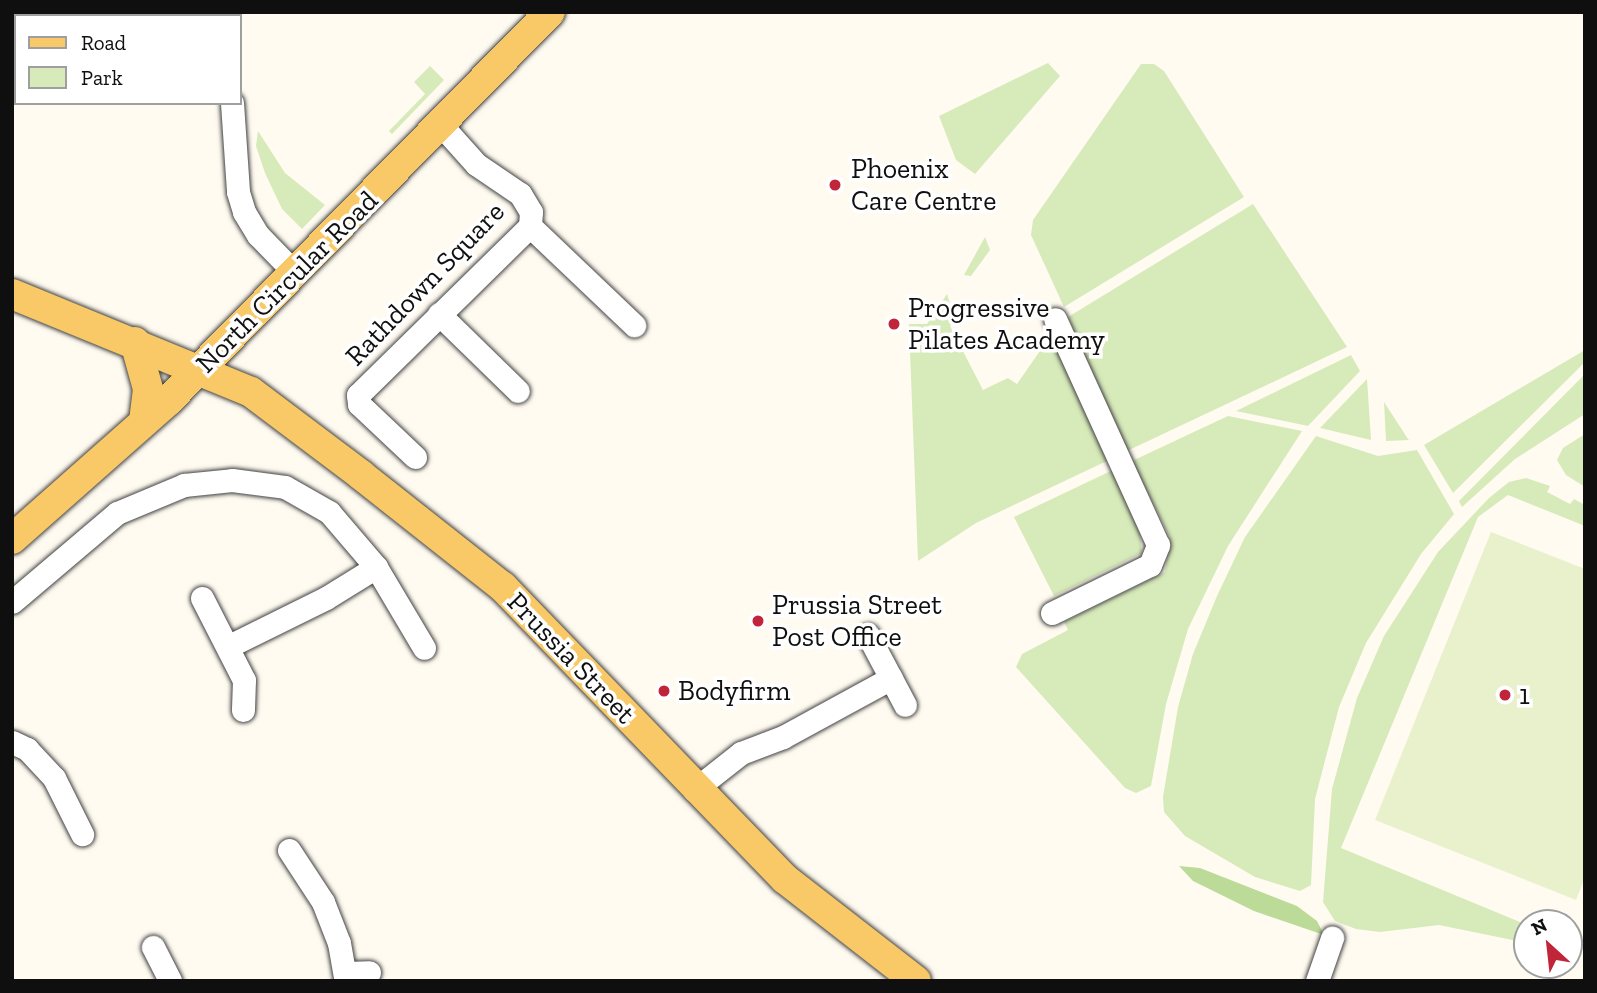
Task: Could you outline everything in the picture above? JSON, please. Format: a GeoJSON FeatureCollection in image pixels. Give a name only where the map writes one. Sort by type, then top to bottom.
{"type":"FeatureCollection","features":[{"type":"Feature","properties":{"kind":"main road","name":"North Circular Road"},"geometry":{"type":"LineString","coordinates":[[12,539],[199,370],[550,12]]}},
{"type":"Feature","properties":{"kind":"main road","name":"Prussia Street"},"geometry":{"type":"LineString","coordinates":[[12,294],[135,342],[258,397],[503,587],[694,790],[807,899],[907,978]]}},
{"type":"Feature","properties":{"kind":"main road"},"geometry":{"type":"LineString","coordinates":[[135,342],[148,389],[144,422]]}},
{"type":"Feature","properties":{"kind":"street"},"geometry":{"type":"LineString","coordinates":[[232,105],[238,192],[244,212],[258,234],[295,273]]}},
{"type":"Feature","properties":{"kind":"street","name":"Rathdown Square"},"geometry":{"type":"LineString","coordinates":[[415,457],[357,400],[439,314],[530,226],[531,212],[520,194],[477,164],[441,125]]}},
{"type":"Feature","properties":{"kind":"street"},"geometry":{"type":"LineString","coordinates":[[530,226],[634,325]]}},
{"type":"Feature","properties":{"kind":"street"},"geometry":{"type":"LineString","coordinates":[[439,314],[518,391]]}},
{"type":"Feature","properties":{"kind":"street"},"geometry":{"type":"LineString","coordinates":[[1052,613],[1150,565],[1158,545],[1055,318]]}},
{"type":"Feature","properties":{"kind":"street"},"geometry":{"type":"LineString","coordinates":[[12,602],[117,513],[184,485],[232,480],[285,487],[329,512],[376,567],[424,648]]}},
{"type":"Feature","properties":{"kind":"street"},"geometry":{"type":"LineString","coordinates":[[229,646],[326,598],[376,567]]}},
{"type":"Feature","properties":{"kind":"street"},"geometry":{"type":"LineString","coordinates":[[202,598],[229,646],[244,680],[243,710]]}},
{"type":"Feature","properties":{"kind":"street"},"geometry":{"type":"LineString","coordinates":[[868,635],[905,705]]}},
{"type":"Feature","properties":{"kind":"street"},"geometry":{"type":"LineString","coordinates":[[694,790],[741,753],[783,737],[891,678]]}},
{"type":"Feature","properties":{"kind":"street"},"geometry":{"type":"LineString","coordinates":[[12,742],[27,749],[47,769],[82,834]]}},
{"type":"Feature","properties":{"kind":"street"},"geometry":{"type":"LineString","coordinates":[[289,850],[323,902],[346,977],[369,972]]}},
{"type":"Feature","properties":{"kind":"street"},"geometry":{"type":"LineString","coordinates":[[1317,981],[1332,938]]}},
{"type":"Feature","properties":{"kind":"street"},"geometry":{"type":"LineString","coordinates":[[153,947],[170,981]]}},
{"type":"Feature","properties":{"kind":"green space"},"geometry":{"type":"Polygon","coordinates":[[[1048,63],[1060,76],[975,174],[956,160],[939,116],[1048,63]]]}},
{"type":"Feature","properties":{"kind":"green space"},"geometry":{"type":"Polygon","coordinates":[[[1141,64],[1154,64],[1164,71],[1244,197],[1064,307],[1031,235],[1033,220],[1141,64]]]}},
{"type":"Feature","properties":{"kind":"green space"},"geometry":{"type":"Polygon","coordinates":[[[430,66],[444,80],[392,134],[389,131],[425,94],[414,82],[430,66]]]}},
{"type":"Feature","properties":{"kind":"green space"},"geometry":{"type":"Polygon","coordinates":[[[258,131],[285,173],[325,205],[302,229],[282,209],[265,173],[256,146],[258,131]]]}},
{"type":"Feature","properties":{"kind":"green space"},"geometry":{"type":"Polygon","coordinates":[[[1253,204],[1347,347],[1127,451],[1068,317],[1253,204]]]}},
{"type":"Feature","properties":{"kind":"green space"},"geometry":{"type":"Polygon","coordinates":[[[985,237],[990,250],[971,276],[964,275],[985,237]]]}},
{"type":"Feature","properties":{"kind":"green space"},"geometry":{"type":"Polygon","coordinates":[[[947,294],[951,307],[959,313],[950,326],[983,390],[1008,378],[1017,384],[1051,335],[1111,459],[976,523],[918,561],[909,324],[927,324],[947,294]]]}},
{"type":"Feature","properties":{"kind":"green space"},"geometry":{"type":"Polygon","coordinates":[[[1585,350],[1585,362],[1453,493],[1424,445],[1585,350]]]}},
{"type":"Feature","properties":{"kind":"green space"},"geometry":{"type":"Polygon","coordinates":[[[1351,355],[1360,371],[1308,426],[1236,411],[1351,355]]]}},
{"type":"Feature","properties":{"kind":"green space"},"geometry":{"type":"Polygon","coordinates":[[[1585,374],[1585,414],[1515,459],[1462,507],[1459,501],[1585,374]]]}},
{"type":"Feature","properties":{"kind":"green space"},"geometry":{"type":"Polygon","coordinates":[[[1367,379],[1371,440],[1320,428],[1367,379]]]}},
{"type":"Feature","properties":{"kind":"green space"},"geometry":{"type":"Polygon","coordinates":[[[1384,402],[1408,439],[1409,440],[1386,441],[1384,402]]]}},
{"type":"Feature","properties":{"kind":"green space"},"geometry":{"type":"Polygon","coordinates":[[[1228,416],[1302,431],[1228,546],[1188,629],[1166,704],[1151,786],[1136,793],[1125,788],[1016,667],[1022,654],[1068,630],[1064,622],[1165,572],[1170,537],[1132,461],[1228,416]]]}},
{"type":"Feature","properties":{"kind":"green space"},"geometry":{"type":"Polygon","coordinates":[[[1585,434],[1585,487],[1566,475],[1557,460],[1563,448],[1585,434]]]}},
{"type":"Feature","properties":{"kind":"green space"},"geometry":{"type":"Polygon","coordinates":[[[1316,436],[1378,456],[1417,450],[1454,514],[1421,554],[1366,643],[1339,707],[1315,799],[1311,885],[1300,891],[1255,877],[1185,836],[1164,812],[1163,797],[1178,707],[1193,654],[1217,596],[1245,537],[1316,436]]]}},
{"type":"Feature","properties":{"kind":"green space"},"geometry":{"type":"Polygon","coordinates":[[[1115,469],[1138,518],[1142,553],[1054,596],[1014,517],[1115,469]]]}},
{"type":"Feature","properties":{"kind":"green space"},"geometry":{"type":"Polygon","coordinates":[[[1526,478],[1550,486],[1547,492],[1570,504],[1574,499],[1585,505],[1585,526],[1508,495],[1478,517],[1341,848],[1513,919],[1513,940],[1439,925],[1380,932],[1356,929],[1335,921],[1323,902],[1332,789],[1357,698],[1384,636],[1438,552],[1489,498],[1509,482],[1526,478]]]}},
{"type":"Feature","properties":{"kind":"green space","name":"1"},"geometry":{"type":"Polygon","coordinates":[[[1491,532],[1585,569],[1585,877],[1576,900],[1375,820],[1491,532]]]}},
{"type":"Feature","properties":{"kind":"green space"},"geometry":{"type":"Polygon","coordinates":[[[1179,866],[1200,868],[1297,906],[1317,921],[1324,935],[1254,911],[1193,881],[1179,866]]]}},
{"type":"Feature","properties":{"kind":"place","name":"Phoenix Care Centre"},"geometry":{"type":"Point","coordinates":[835,185]}},
{"type":"Feature","properties":{"kind":"place","name":"Progressive Pilates Academy"},"geometry":{"type":"Point","coordinates":[894,324]}},
{"type":"Feature","properties":{"kind":"place","name":"Prussia Street Post Office"},"geometry":{"type":"Point","coordinates":[758,621]}},
{"type":"Feature","properties":{"kind":"place","name":"Bodyfirm"},"geometry":{"type":"Point","coordinates":[664,691]}},
{"type":"Feature","properties":{"kind":"place","name":"1"},"geometry":{"type":"Point","coordinates":[1505,695]}}]}
